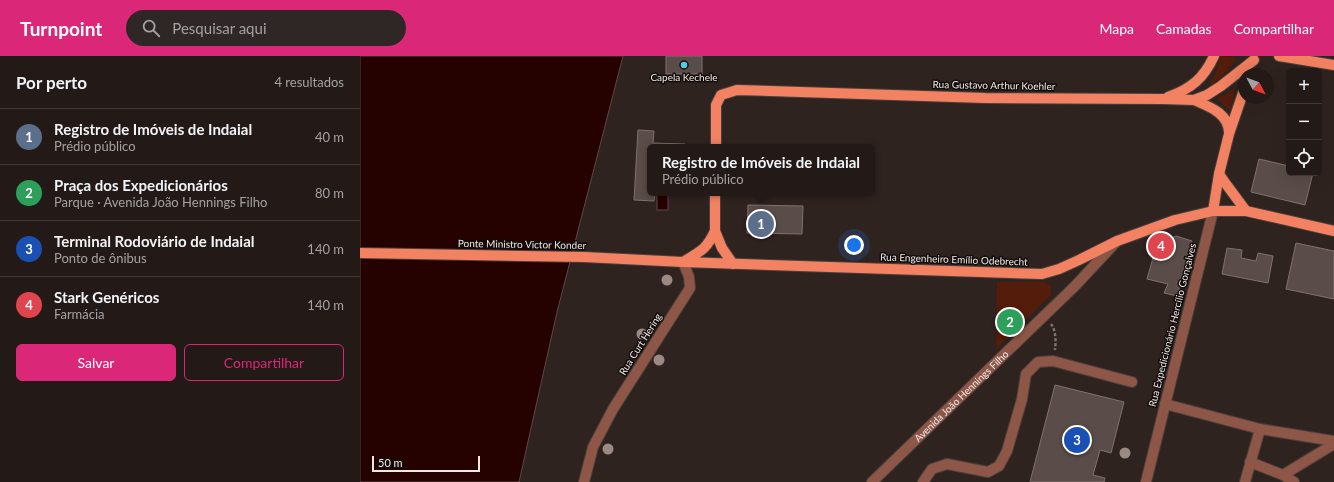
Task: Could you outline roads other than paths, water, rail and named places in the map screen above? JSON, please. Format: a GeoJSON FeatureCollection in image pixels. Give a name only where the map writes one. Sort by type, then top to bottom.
{"type":"FeatureCollection","features":[{"type":"Feature","properties":{"kind":"main road"},"geometry":{"type":"LineString","coordinates":[[1162,99],[1186,90],[1195,83],[1205,73],[1214,56]]}},
{"type":"Feature","properties":{"kind":"main road"},"geometry":{"type":"LineString","coordinates":[[1279,56],[1327,62]]}},
{"type":"Feature","properties":{"kind":"main road"},"geometry":{"type":"LineString","coordinates":[[1251,68],[1255,58]]}},
{"type":"Feature","properties":{"kind":"main road","name":"Rua Gustavo Arthur Koehler"},"geometry":{"type":"LineString","coordinates":[[716,144],[716,105],[722,95],[737,90],[986,98],[1194,100],[1221,86],[1255,58]]}},
{"type":"Feature","properties":{"kind":"main road"},"geometry":{"type":"LineString","coordinates":[[1194,100],[1215,110],[1222,116],[1226,120],[1229,134]]}},
{"type":"Feature","properties":{"kind":"main road","name":"Rua Expedicionário Hercílio Gonçalves"},"geometry":{"type":"LineString","coordinates":[[1213,211],[1219,174],[1229,134],[1239,104]]}},
{"type":"Feature","properties":{"kind":"main road"},"geometry":{"type":"LineString","coordinates":[[1219,174],[1246,211]]}},
{"type":"Feature","properties":{"kind":"main road"},"geometry":{"type":"LineString","coordinates":[[715,196],[715,230],[722,248],[733,264]]}},
{"type":"Feature","properties":{"kind":"main road","name":"Rua Engenheiro Emílio Odebrecht"},"geometry":{"type":"LineString","coordinates":[[683,262],[1042,274],[1059,269],[1117,241],[1175,220],[1213,211],[1246,211],[1334,231]]}},
{"type":"Feature","properties":{"kind":"main road"},"geometry":{"type":"LineString","coordinates":[[683,262],[704,250],[715,230]]}},
{"type":"Feature","properties":{"kind":"main road","name":"Ponte Ministro Victor Konder"},"geometry":{"type":"LineString","coordinates":[[360,253],[584,257],[683,262]]}},
{"type":"Feature","properties":{"kind":"street","name":"Rua Expedicionário Hercílio Gonçalves"},"geometry":{"type":"LineString","coordinates":[[1146,482],[1213,211]]}},
{"type":"Feature","properties":{"kind":"street","name":"Avenida João Hennings Filho"},"geometry":{"type":"LineString","coordinates":[[872,482],[1075,286],[1117,241]]}},
{"type":"Feature","properties":{"kind":"street","name":"Rua Curt Hering"},"geometry":{"type":"LineString","coordinates":[[584,482],[593,447],[613,410],[690,288],[683,262]]}},
{"type":"Feature","properties":{"kind":"street"},"geometry":{"type":"LineString","coordinates":[[923,482],[932,469],[946,464],[988,472],[999,466],[1007,451],[1022,399],[1026,374],[1038,362],[1053,361],[1132,382]]}},
{"type":"Feature","properties":{"kind":"street"},"geometry":{"type":"LineString","coordinates":[[1165,404],[1260,429],[1334,441]]}},
{"type":"Feature","properties":{"kind":"street"},"geometry":{"type":"LineString","coordinates":[[1245,482],[1260,429]]}},
{"type":"Feature","properties":{"kind":"street"},"geometry":{"type":"LineString","coordinates":[[1283,475],[1334,444]]}},
{"type":"Feature","properties":{"kind":"street"},"geometry":{"type":"LineString","coordinates":[[1250,462],[1283,475],[1294,482]]}},
{"type":"Feature","properties":{"kind":"place","name":"Capela Kechele"},"geometry":{"type":"Point","coordinates":[684,65]}},
{"type":"Feature","properties":{"kind":"place","name":"Registro de Imóveis de Indaial"},"geometry":{"type":"Point","coordinates":[761,224]}},
{"type":"Feature","properties":{"kind":"place","name":"Stark Genéricos"},"geometry":{"type":"Point","coordinates":[1161,246]}},
{"type":"Feature","properties":{"kind":"place","name":"Praça dos Expedicionários"},"geometry":{"type":"Point","coordinates":[1010,322]}},
{"type":"Feature","properties":{"kind":"place","name":"Terminal Rodoviário de Indaial"},"geometry":{"type":"Point","coordinates":[1077,440]}}]}
